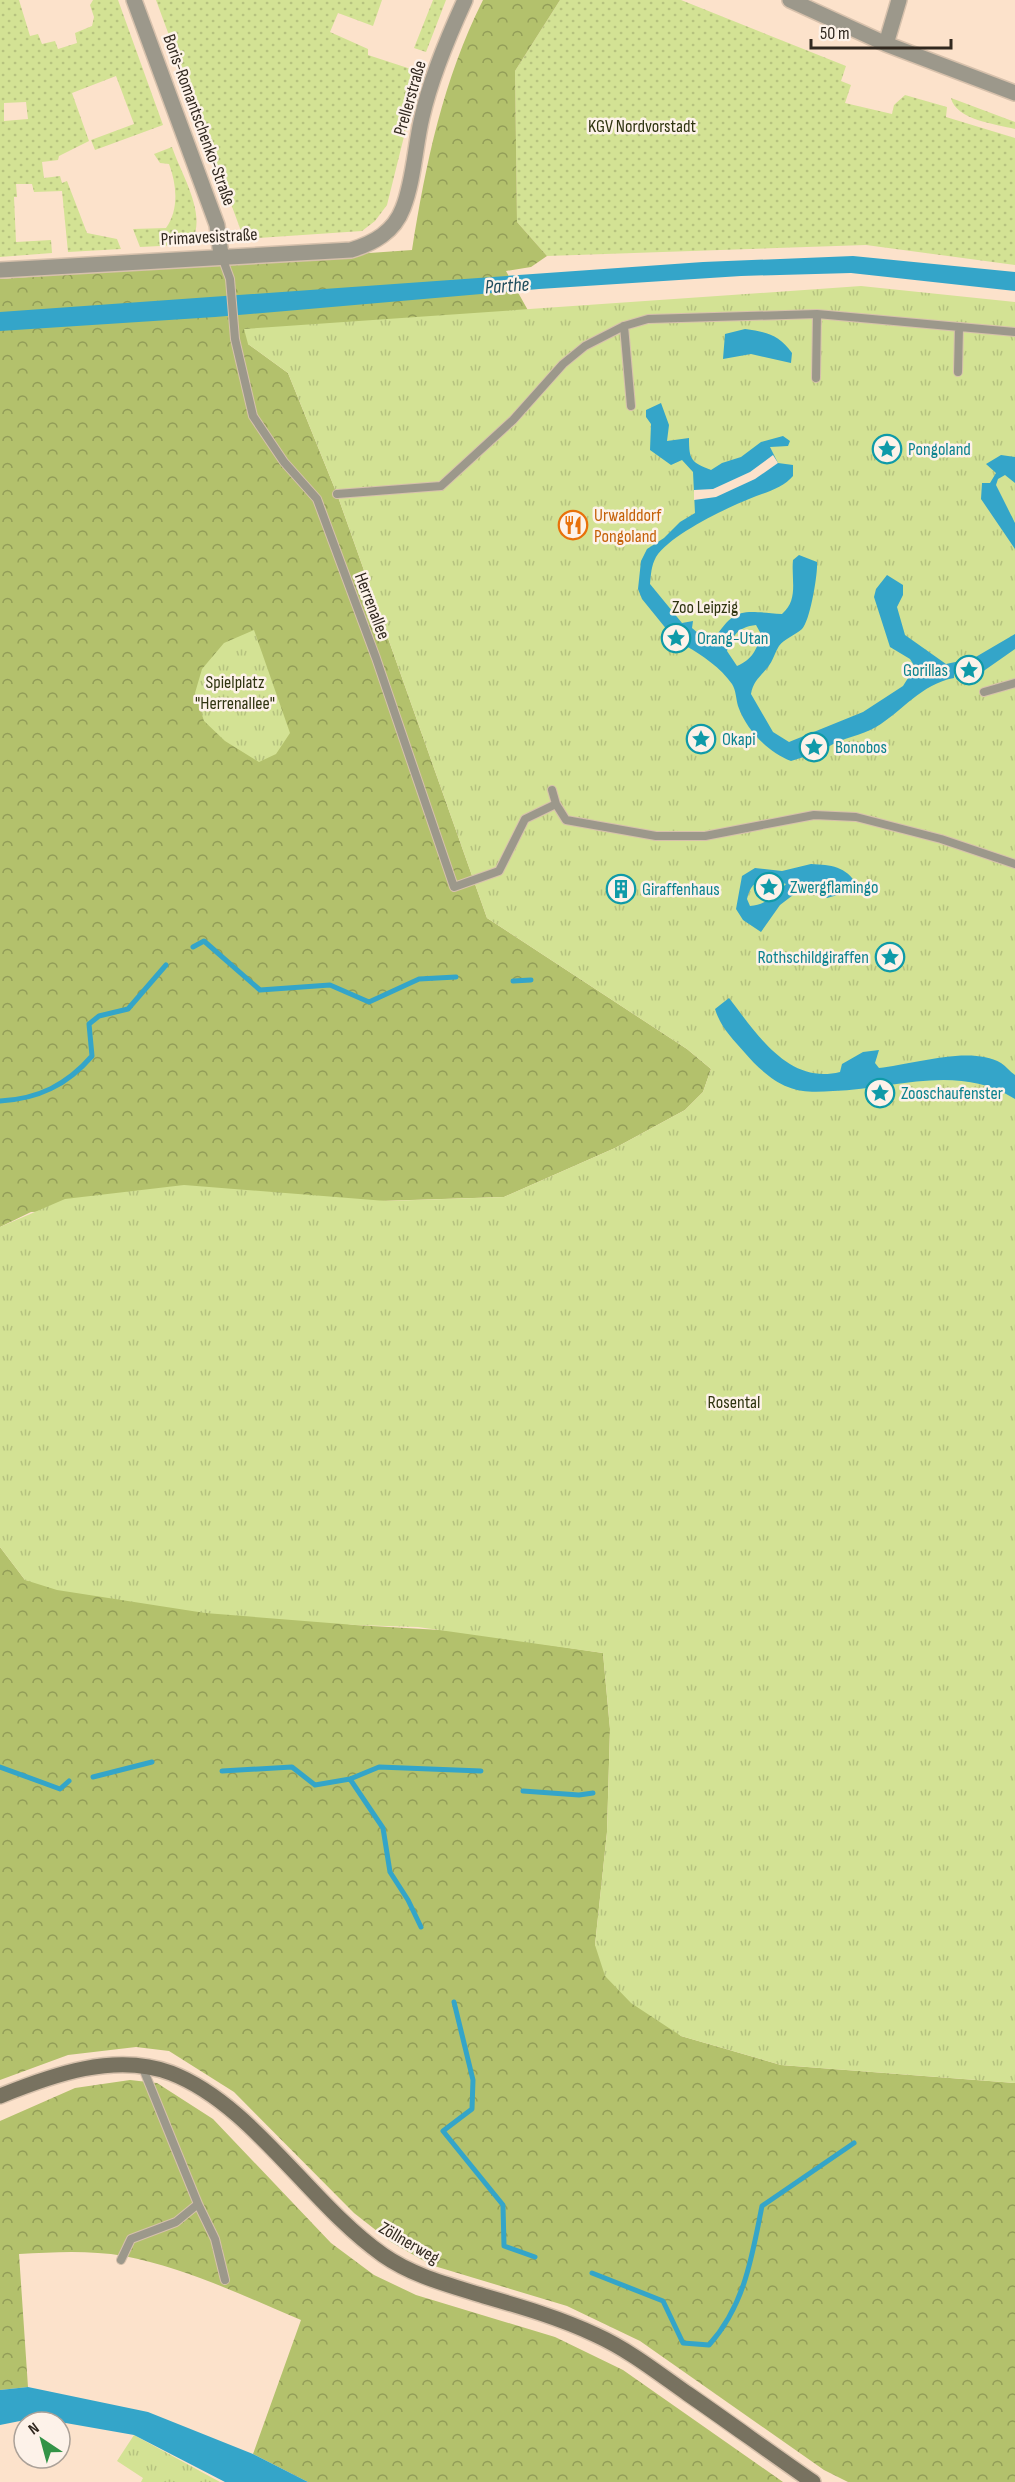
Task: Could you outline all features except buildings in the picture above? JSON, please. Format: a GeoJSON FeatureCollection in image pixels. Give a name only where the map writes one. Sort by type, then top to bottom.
{"type":"FeatureCollection","features":[{"type":"Feature","properties":{"kind":"main road","name":"Zöllnerweg"},"geometry":{"type":"LineString","coordinates":[[0,2096],[71,2072],[110,2065],[141,2065],[172,2073],[225,2104],[344,2225],[384,2256],[425,2278],[545,2314],[599,2336],[633,2355],[813,2482]]}},
{"type":"Feature","properties":{"kind":"street","name":"Boris-Romantschenko-Straße"},"geometry":{"type":"LineString","coordinates":[[134,0],[217,225],[222,255]]}},
{"type":"Feature","properties":{"kind":"street","name":"Prellerstraße"},"geometry":{"type":"LineString","coordinates":[[403,209],[423,114],[448,37],[465,0]]}},
{"type":"Feature","properties":{"kind":"street"},"geometry":{"type":"LineString","coordinates":[[790,0],[886,44],[1015,93]]}},
{"type":"Feature","properties":{"kind":"street"},"geometry":{"type":"LineString","coordinates":[[886,44],[899,0]]}},
{"type":"Feature","properties":{"kind":"street","name":"Primavesistraße"},"geometry":{"type":"LineString","coordinates":[[0,270],[222,255],[351,250],[374,243],[385,234],[403,209]]}},
{"type":"Feature","properties":{"kind":"lane","name":"Herrenallee"},"geometry":{"type":"LineString","coordinates":[[222,255],[230,279],[234,332],[253,416],[284,462],[317,499],[376,658],[454,887],[499,871],[525,819],[556,804]]}},
{"type":"Feature","properties":{"kind":"lane"},"geometry":{"type":"LineString","coordinates":[[816,378],[817,314]]}},
{"type":"Feature","properties":{"kind":"lane"},"geometry":{"type":"LineString","coordinates":[[337,495],[441,486],[513,420],[563,364],[585,346],[624,326],[648,319],[817,314],[1015,332]]}},
{"type":"Feature","properties":{"kind":"lane"},"geometry":{"type":"LineString","coordinates":[[624,326],[631,406]]}},
{"type":"Feature","properties":{"kind":"lane"},"geometry":{"type":"LineString","coordinates":[[958,327],[958,372]]}},
{"type":"Feature","properties":{"kind":"lane"},"geometry":{"type":"LineString","coordinates":[[984,692],[1015,683]]}},
{"type":"Feature","properties":{"kind":"lane"},"geometry":{"type":"LineString","coordinates":[[552,790],[556,804],[566,820],[656,836],[705,836],[814,815],[856,816],[941,839],[1015,864]]}},
{"type":"Feature","properties":{"kind":"lane"},"geometry":{"type":"LineString","coordinates":[[141,2065],[198,2204],[215,2239],[225,2280]]}},
{"type":"Feature","properties":{"kind":"lane"},"geometry":{"type":"LineString","coordinates":[[121,2260],[130,2240],[176,2222],[198,2204]]}},
{"type":"Feature","properties":{"kind":"green space"},"geometry":{"type":"Polygon","coordinates":[[[0,0],[19,0],[30,36],[38,34],[42,44],[55,41],[58,49],[77,43],[75,33],[92,26],[94,17],[90,5],[93,0],[118,0],[163,125],[95,150],[91,140],[134,124],[116,76],[72,93],[89,141],[59,156],[58,160],[42,162],[44,178],[60,176],[62,183],[67,181],[87,233],[117,239],[121,249],[68,252],[62,191],[34,192],[32,184],[16,184],[17,197],[14,197],[16,242],[51,240],[52,253],[0,257],[0,0]],[[26,102],[4,103],[4,121],[28,119],[26,102]]]}},
{"type":"Feature","properties":{"kind":"green space"},"geometry":{"type":"Polygon","coordinates":[[[156,0],[382,0],[373,26],[338,13],[330,32],[368,49],[368,55],[420,72],[387,205],[375,221],[362,231],[258,238],[241,231],[156,0]]]}},
{"type":"Feature","properties":{"kind":"green space"},"geometry":{"type":"Polygon","coordinates":[[[433,0],[446,0],[426,52],[414,48],[433,0]]]}},
{"type":"Feature","properties":{"kind":"green space"},"geometry":{"type":"Polygon","coordinates":[[[483,0],[560,0],[515,71],[517,222],[547,256],[531,267],[506,271],[530,314],[248,344],[288,373],[337,494],[487,918],[687,1049],[711,1069],[703,1092],[685,1110],[615,1148],[504,1197],[31,1212],[0,1227],[0,279],[412,250],[423,185],[438,122],[457,60],[483,0]]]}},
{"type":"Feature","properties":{"kind":"green space","name":"KGV Nordvorstadt"},"geometry":{"type":"Polygon","coordinates":[[[560,0],[681,0],[846,66],[841,81],[851,85],[845,103],[892,114],[894,105],[905,95],[947,107],[946,117],[1015,138],[1015,265],[866,245],[547,256],[517,222],[515,71],[560,0]]]}},
{"type":"Feature","properties":{"kind":"green space"},"geometry":{"type":"Polygon","coordinates":[[[951,98],[1015,122],[1015,129],[968,116],[954,105],[951,98]]]}},
{"type":"Feature","properties":{"kind":"green space"},"geometry":{"type":"Polygon","coordinates":[[[172,147],[195,206],[196,230],[192,240],[180,245],[140,247],[133,229],[166,228],[173,213],[175,189],[172,172],[169,164],[160,163],[154,154],[172,147]]]}},
{"type":"Feature","properties":{"kind":"green space"},"geometry":{"type":"Polygon","coordinates":[[[861,286],[1015,302],[1015,2083],[781,2065],[681,2036],[631,2003],[605,1976],[595,1945],[607,1832],[610,1729],[603,1653],[418,1627],[355,1625],[205,1613],[57,1590],[25,1580],[0,1547],[0,1227],[65,1199],[184,1185],[386,1201],[504,1197],[615,1148],[685,1110],[703,1092],[711,1069],[687,1049],[487,918],[337,494],[288,373],[248,344],[244,329],[861,286]]]}},
{"type":"Feature","properties":{"kind":"green space","name":"Spielplatz \"Herrenallee\""},"geometry":{"type":"Polygon","coordinates":[[[254,630],[290,733],[276,754],[259,762],[225,741],[204,721],[195,693],[202,669],[224,643],[254,630]]]}},
{"type":"Feature","properties":{"kind":"green space"},"geometry":{"type":"Polygon","coordinates":[[[0,1547],[25,1580],[355,1625],[457,1631],[603,1653],[610,1729],[607,1832],[595,1945],[681,2036],[781,2065],[1015,2083],[1015,2482],[848,2482],[824,2470],[640,2341],[567,2306],[431,2265],[391,2242],[354,2213],[234,2092],[169,2051],[136,2047],[68,2055],[0,2080],[0,1547]]]}},
{"type":"Feature","properties":{"kind":"green space"},"geometry":{"type":"Polygon","coordinates":[[[130,2080],[157,2083],[213,2119],[331,2243],[374,2275],[416,2295],[555,2337],[623,2370],[783,2482],[308,2482],[253,2454],[301,2320],[192,2275],[147,2261],[111,2254],[72,2252],[19,2254],[28,2387],[0,2390],[0,2121],[75,2088],[130,2080]]]}},
{"type":"Feature","properties":{"kind":"green space"},"geometry":{"type":"Polygon","coordinates":[[[134,2435],[220,2482],[141,2482],[143,2478],[117,2461],[134,2435]]]}},
{"type":"Feature","properties":{"kind":"water","name":"Parthe"},"geometry":{"type":"Polygon","coordinates":[[[853,256],[1015,272],[1015,291],[851,273],[741,276],[539,289],[215,317],[0,331],[0,312],[703,262],[853,256]]]}},
{"type":"Feature","properties":{"kind":"water"},"geometry":{"type":"Polygon","coordinates":[[[745,329],[766,333],[777,338],[792,353],[791,363],[751,354],[723,359],[725,334],[745,329]]]}},
{"type":"Feature","properties":{"kind":"water"},"geometry":{"type":"Polygon","coordinates":[[[661,403],[669,425],[667,441],[689,438],[692,459],[711,470],[722,463],[741,457],[761,442],[783,436],[790,441],[788,446],[770,447],[778,463],[793,465],[793,476],[779,487],[712,516],[673,540],[656,557],[650,584],[682,623],[693,621],[692,628],[711,644],[726,623],[740,614],[757,612],[782,614],[791,602],[793,560],[799,555],[817,562],[813,597],[805,624],[802,629],[779,646],[770,665],[752,689],[751,694],[773,732],[789,742],[863,712],[903,686],[915,667],[910,659],[890,647],[874,597],[876,589],[887,575],[903,585],[903,595],[897,607],[905,635],[946,664],[974,658],[1015,634],[1015,649],[975,677],[974,668],[954,670],[954,678],[942,681],[922,692],[886,721],[870,730],[828,747],[826,740],[808,745],[810,755],[791,761],[774,752],[747,724],[728,678],[711,662],[686,646],[688,642],[677,633],[672,636],[642,599],[638,589],[641,561],[647,549],[695,513],[693,472],[682,460],[671,465],[650,450],[651,424],[646,417],[646,410],[661,403]],[[756,625],[740,630],[734,636],[727,651],[737,666],[754,653],[761,634],[756,625]]]}},
{"type":"Feature","properties":{"kind":"water"},"geometry":{"type":"Polygon","coordinates":[[[1001,455],[1015,457],[1015,483],[1005,475],[998,479],[996,485],[1015,523],[1015,549],[981,499],[982,483],[990,483],[996,473],[986,464],[1001,455]]]}},
{"type":"Feature","properties":{"kind":"water"},"geometry":{"type":"Polygon","coordinates":[[[811,864],[831,866],[843,870],[857,885],[855,890],[827,898],[803,890],[797,892],[780,905],[761,932],[743,920],[736,909],[742,876],[755,868],[782,871],[811,864]],[[772,880],[755,884],[750,889],[747,899],[750,906],[766,902],[786,884],[772,880]]]}},
{"type":"Feature","properties":{"kind":"water"},"geometry":{"type":"Polygon","coordinates":[[[729,998],[763,1041],[789,1064],[805,1071],[821,1074],[840,1072],[842,1064],[863,1052],[879,1050],[875,1063],[879,1068],[941,1058],[974,1056],[1001,1063],[1015,1075],[1015,1099],[993,1088],[971,1082],[949,1080],[810,1092],[793,1089],[776,1081],[759,1068],[724,1027],[715,1009],[729,998]]]}},
{"type":"Feature","properties":{"kind":"water"},"geometry":{"type":"Polygon","coordinates":[[[28,2387],[148,2412],[253,2454],[308,2482],[225,2482],[134,2435],[72,2424],[72,2410],[12,2410],[12,2423],[0,2425],[0,2390],[28,2387]]]}},
{"type":"Feature","properties":{"kind":"pier"},"geometry":{"type":"Polygon","coordinates":[[[773,455],[778,463],[755,479],[716,497],[694,500],[694,490],[713,489],[750,472],[773,455]]]}},
{"type":"Feature","properties":{"kind":"waterway"},"geometry":{"type":"LineString","coordinates":[[193,947],[204,941],[260,990],[330,985],[369,1002],[419,979],[456,977]]}},
{"type":"Feature","properties":{"kind":"waterway"},"geometry":{"type":"LineString","coordinates":[[0,1101],[39,1094],[72,1075],[92,1056],[89,1024],[99,1016],[128,1009],[166,965]]}},
{"type":"Feature","properties":{"kind":"waterway"},"geometry":{"type":"LineString","coordinates":[[513,981],[531,980]]}},
{"type":"Feature","properties":{"kind":"waterway"},"geometry":{"type":"LineString","coordinates":[[93,1777],[152,1762]]}},
{"type":"Feature","properties":{"kind":"waterway"},"geometry":{"type":"LineString","coordinates":[[0,1767],[60,1789],[69,1781]]}},
{"type":"Feature","properties":{"kind":"waterway"},"geometry":{"type":"LineString","coordinates":[[222,1771],[292,1767],[315,1785],[350,1779],[379,1767],[481,1771]]}},
{"type":"Feature","properties":{"kind":"waterway"},"geometry":{"type":"LineString","coordinates":[[350,1779],[383,1828],[390,1872],[408,1900],[421,1927]]}},
{"type":"Feature","properties":{"kind":"waterway"},"geometry":{"type":"LineString","coordinates":[[523,1791],[579,1795],[593,1793]]}},
{"type":"Feature","properties":{"kind":"waterway"},"geometry":{"type":"LineString","coordinates":[[454,2002],[473,2080],[472,2109],[443,2131],[503,2205],[504,2246],[535,2257]]}},
{"type":"Feature","properties":{"kind":"waterway"},"geometry":{"type":"LineString","coordinates":[[592,2273],[663,2301],[683,2343],[709,2345],[721,2330],[739,2297],[750,2261],[762,2206],[854,2143]]}},
{"type":"Feature","properties":{"kind":"place","name":"Pongoland"},"geometry":{"type":"Point","coordinates":[887,449]}},
{"type":"Feature","properties":{"kind":"place","name":"Urwalddorf Pongoland"},"geometry":{"type":"Point","coordinates":[573,525]}},
{"type":"Feature","properties":{"kind":"place","name":"Orang-Utan"},"geometry":{"type":"Point","coordinates":[676,638]}},
{"type":"Feature","properties":{"kind":"place","name":"Gorillas"},"geometry":{"type":"Point","coordinates":[969,670]}},
{"type":"Feature","properties":{"kind":"place","name":"Okapi"},"geometry":{"type":"Point","coordinates":[701,739]}},
{"type":"Feature","properties":{"kind":"place","name":"Bonobos"},"geometry":{"type":"Point","coordinates":[814,747]}},
{"type":"Feature","properties":{"kind":"place","name":"Zwergflamingo"},"geometry":{"type":"Point","coordinates":[769,887]}},
{"type":"Feature","properties":{"kind":"place","name":"Giraffenhaus"},"geometry":{"type":"Point","coordinates":[621,889]}},
{"type":"Feature","properties":{"kind":"place","name":"Rothschildgiraffen"},"geometry":{"type":"Point","coordinates":[890,957]}},
{"type":"Feature","properties":{"kind":"place","name":"Zooschaufenster"},"geometry":{"type":"Point","coordinates":[880,1093]}},
{"type":"Feature","properties":{"kind":"park label","name":"Zoo Leipzig"},"geometry":{"type":"Point","coordinates":[705,607]}},
{"type":"Feature","properties":{"kind":"park label","name":"Rosental"},"geometry":{"type":"Point","coordinates":[734,1402]}}]}
